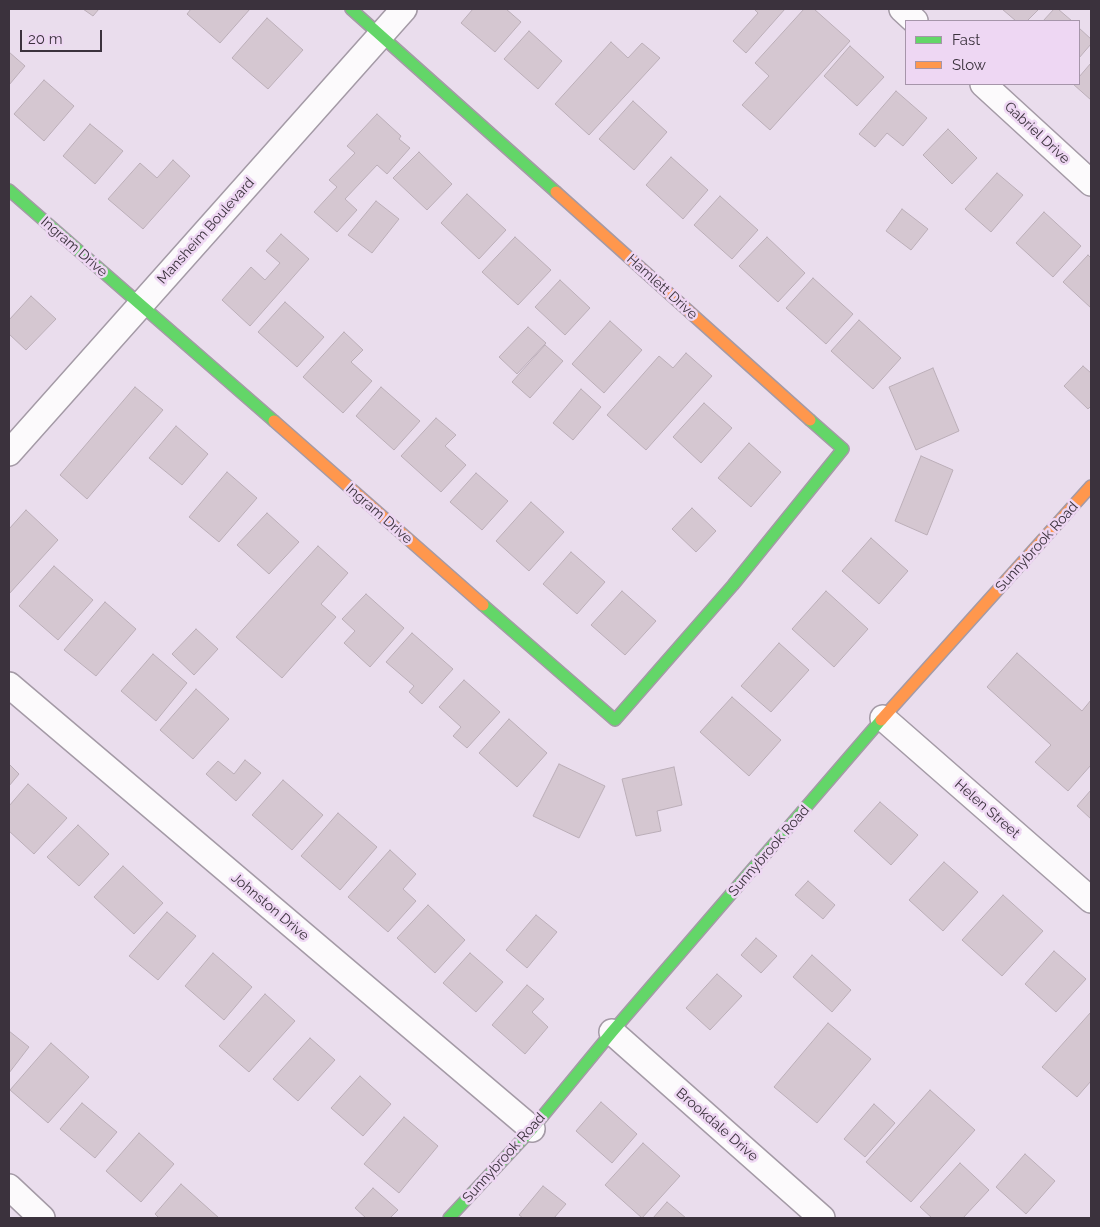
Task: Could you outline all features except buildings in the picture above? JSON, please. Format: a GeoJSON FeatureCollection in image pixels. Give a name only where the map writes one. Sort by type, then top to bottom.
{"type":"FeatureCollection","features":[{"type":"Feature","properties":{"kind":"street","name":"Hamlett Drive"},"geometry":{"type":"LineString","coordinates":[[351,9],[843,449],[733,585]]}},
{"type":"Feature","properties":{"kind":"street","name":"Mansheim Boulevard"},"geometry":{"type":"LineString","coordinates":[[9,453],[404,9]]}},
{"type":"Feature","properties":{"kind":"street"},"geometry":{"type":"LineString","coordinates":[[902,9],[914,20]]}},
{"type":"Feature","properties":{"kind":"street","name":"Gabriel Drive"},"geometry":{"type":"LineString","coordinates":[[984,85],[1091,183]]}},
{"type":"Feature","properties":{"kind":"street","name":"Ingram Drive"},"geometry":{"type":"LineString","coordinates":[[9,190],[615,720],[733,585]]}},
{"type":"Feature","properties":{"kind":"street","name":"Sunnybrook Road"},"geometry":{"type":"LineString","coordinates":[[449,1218],[532,1128],[612,1032],[883,718],[1091,486]]}},
{"type":"Feature","properties":{"kind":"street","name":"Johnston Drive"},"geometry":{"type":"LineString","coordinates":[[9,685],[532,1128]]}},
{"type":"Feature","properties":{"kind":"street","name":"Helen Street"},"geometry":{"type":"LineString","coordinates":[[883,718],[1091,900]]}},
{"type":"Feature","properties":{"kind":"street","name":"Brookdale Drive"},"geometry":{"type":"LineString","coordinates":[[612,1032],[822,1218]]}},
{"type":"Feature","properties":{"kind":"street"},"geometry":{"type":"LineString","coordinates":[[9,1187],[42,1218]]}},
{"type":"Feature","properties":{"kind":"traffic: fast"},"geometry":{"type":"LineString","coordinates":[[351,9],[556,192]]}},
{"type":"Feature","properties":{"kind":"traffic: fast"},"geometry":{"type":"LineString","coordinates":[[9,190],[274,421]]}},
{"type":"Feature","properties":{"kind":"traffic: fast"},"geometry":{"type":"LineString","coordinates":[[483,605],[615,720],[733,585],[843,449],[810,420]]}},
{"type":"Feature","properties":{"kind":"traffic: fast"},"geometry":{"type":"LineString","coordinates":[[449,1218],[532,1129],[612,1032],[881,720]]}},
{"type":"Feature","properties":{"kind":"traffic: slow"},"geometry":{"type":"LineString","coordinates":[[556,192],[810,420]]}},
{"type":"Feature","properties":{"kind":"traffic: slow"},"geometry":{"type":"LineString","coordinates":[[274,421],[483,605]]}},
{"type":"Feature","properties":{"kind":"traffic: slow"},"geometry":{"type":"LineString","coordinates":[[881,720],[1091,486]]}}]}
